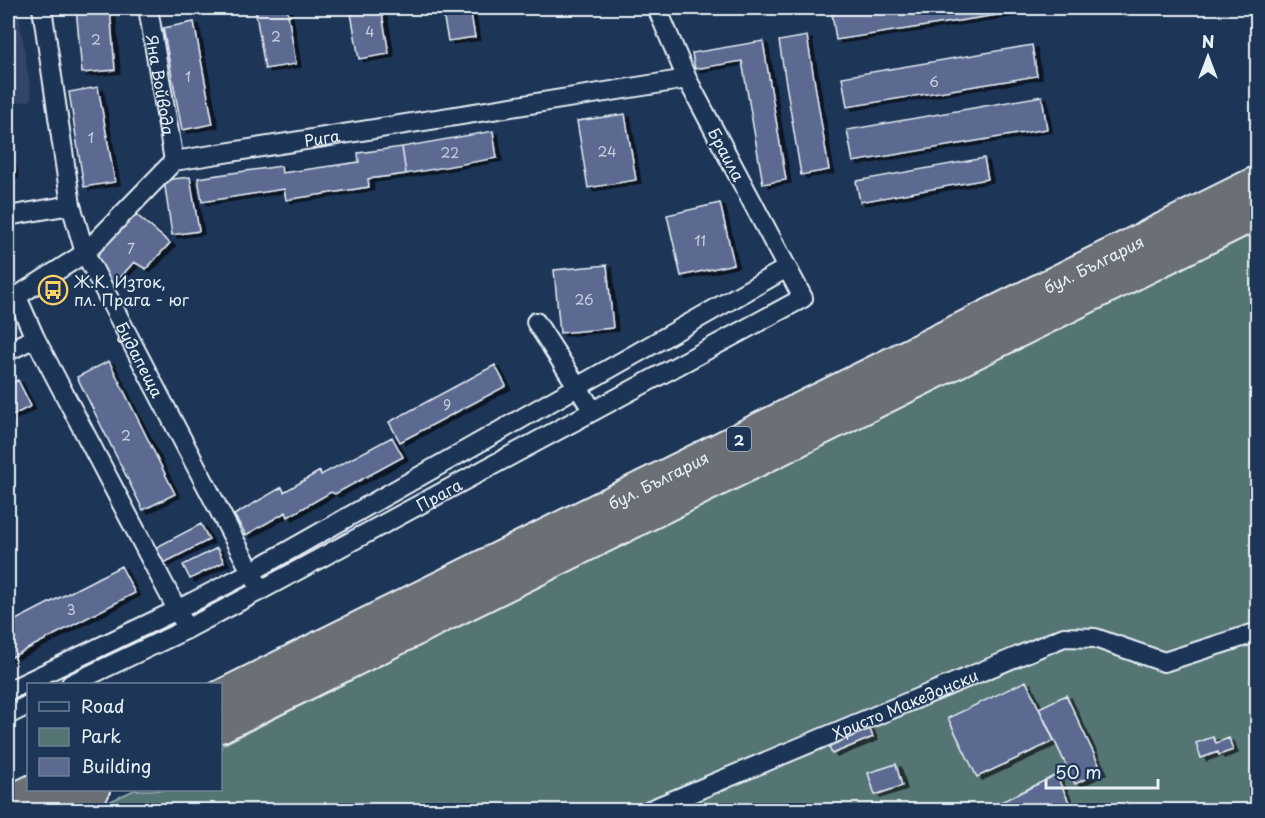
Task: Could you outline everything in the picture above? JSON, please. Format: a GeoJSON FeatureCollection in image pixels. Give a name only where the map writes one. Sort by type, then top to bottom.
{"type":"FeatureCollection","features":[{"type":"Feature","properties":{"kind":"highway","name":"бул. България"},"geometry":{"type":"LineString","coordinates":[[222,696],[1257,182]]}},
{"type":"Feature","properties":{"kind":"highway","name":"бул. България"},"geometry":{"type":"LineString","coordinates":[[222,725],[1257,212]]}},
{"type":"Feature","properties":{"kind":"highway"},"geometry":{"type":"LineString","coordinates":[[8,803],[31,791]]}},
{"type":"Feature","properties":{"kind":"highway"},"geometry":{"type":"LineString","coordinates":[[51,810],[89,791]]}},
{"type":"Feature","properties":{"kind":"street","name":"Будапеща"},"geometry":{"type":"LineString","coordinates":[[42,8],[71,205],[85,253],[261,590]]}},
{"type":"Feature","properties":{"kind":"street","name":"Яна Войвода"},"geometry":{"type":"LineString","coordinates":[[148,8],[174,161]]}},
{"type":"Feature","properties":{"kind":"street","name":"Браила"},"geometry":{"type":"LineString","coordinates":[[657,8],[687,79],[803,298]]}},
{"type":"Feature","properties":{"kind":"street","name":"Рига"},"geometry":{"type":"LineString","coordinates":[[174,161],[687,79]]}},
{"type":"Feature","properties":{"kind":"street"},"geometry":{"type":"LineString","coordinates":[[174,161],[85,253],[12,299],[35,338],[187,629]]}},
{"type":"Feature","properties":{"kind":"street"},"geometry":{"type":"LineString","coordinates":[[8,216],[71,205]]}},
{"type":"Feature","properties":{"kind":"street"},"geometry":{"type":"LineString","coordinates":[[8,691],[251,572],[787,268]]}},
{"type":"Feature","properties":{"kind":"street","name":"Прага"},"geometry":{"type":"LineString","coordinates":[[73,683],[187,629],[261,590],[803,298]]}},
{"type":"Feature","properties":{"kind":"street"},"geometry":{"type":"LineString","coordinates":[[536,322],[593,411]]}},
{"type":"Feature","properties":{"kind":"street"},"geometry":{"type":"LineString","coordinates":[[8,351],[35,338]]}},
{"type":"Feature","properties":{"kind":"street","name":"Христо Македонски"},"geometry":{"type":"LineString","coordinates":[[650,810],[1064,637],[1095,638],[1164,662],[1257,632]]}},
{"type":"Feature","properties":{"kind":"street"},"geometry":{"type":"LineString","coordinates":[[8,715],[27,706]]}},
{"type":"Feature","properties":{"kind":"shaded area"},"geometry":{"type":"Polygon","coordinates":[[[8,8],[18,8],[32,100],[8,104],[8,8]]]}},
{"type":"Feature","properties":{"kind":"green space"},"geometry":{"type":"Polygon","coordinates":[[[1257,222],[1257,810],[92,810],[132,791],[222,791],[222,745],[1257,222]]]}},
{"type":"Feature","properties":{"kind":"building"},"geometry":{"type":"Polygon","coordinates":[[[76,8],[110,8],[115,70],[82,73],[76,8]]]}},
{"type":"Feature","properties":{"kind":"building"},"geometry":{"type":"Polygon","coordinates":[[[255,8],[287,8],[296,64],[265,69],[255,8]]]}},
{"type":"Feature","properties":{"kind":"building"},"geometry":{"type":"Polygon","coordinates":[[[350,8],[381,8],[389,54],[359,59],[350,8]]]}},
{"type":"Feature","properties":{"kind":"building"},"geometry":{"type":"Polygon","coordinates":[[[442,8],[470,8],[475,37],[448,41],[442,8]]]}},
{"type":"Feature","properties":{"kind":"building"},"geometry":{"type":"Polygon","coordinates":[[[866,8],[1023,8],[1023,11],[836,40],[832,13],[866,8]]]}},
{"type":"Feature","properties":{"kind":"building"},"geometry":{"type":"Polygon","coordinates":[[[1050,8],[1071,8],[1051,11],[1050,8]]]}},
{"type":"Feature","properties":{"kind":"building"},"geometry":{"type":"Polygon","coordinates":[[[194,22],[213,124],[182,130],[163,28],[194,22]]]}},
{"type":"Feature","properties":{"kind":"building"},"geometry":{"type":"Polygon","coordinates":[[[807,36],[829,170],[801,175],[779,41],[807,36]]]}},
{"type":"Feature","properties":{"kind":"building"},"geometry":{"type":"Polygon","coordinates":[[[763,41],[786,180],[763,184],[742,61],[695,69],[692,53],[763,41]]]}},
{"type":"Feature","properties":{"kind":"building"},"geometry":{"type":"Polygon","coordinates":[[[1032,45],[1037,76],[847,107],[842,77],[1032,45]]]}},
{"type":"Feature","properties":{"kind":"building"},"geometry":{"type":"Polygon","coordinates":[[[98,87],[115,182],[84,187],[69,92],[98,87]]]}},
{"type":"Feature","properties":{"kind":"building"},"geometry":{"type":"Polygon","coordinates":[[[1042,96],[1047,129],[853,162],[847,130],[1042,96]]]}},
{"type":"Feature","properties":{"kind":"building"},"geometry":{"type":"Polygon","coordinates":[[[625,114],[636,180],[588,188],[577,121],[625,114]]]}},
{"type":"Feature","properties":{"kind":"building"},"geometry":{"type":"Polygon","coordinates":[[[493,131],[497,158],[406,174],[402,147],[493,131]]]}},
{"type":"Feature","properties":{"kind":"building"},"geometry":{"type":"Polygon","coordinates":[[[8,144],[13,175],[8,176],[8,144]]]}},
{"type":"Feature","properties":{"kind":"building"},"geometry":{"type":"Polygon","coordinates":[[[402,147],[406,174],[368,179],[369,187],[286,200],[284,189],[202,202],[198,178],[281,166],[282,173],[359,162],[358,153],[402,147]]]}},
{"type":"Feature","properties":{"kind":"building"},"geometry":{"type":"Polygon","coordinates":[[[984,158],[988,179],[860,202],[856,181],[984,158]]]}},
{"type":"Feature","properties":{"kind":"building"},"geometry":{"type":"Polygon","coordinates":[[[190,177],[199,231],[172,235],[164,180],[190,177]]]}},
{"type":"Feature","properties":{"kind":"building"},"geometry":{"type":"Polygon","coordinates":[[[720,203],[734,264],[681,276],[667,215],[720,203]]]}},
{"type":"Feature","properties":{"kind":"building"},"geometry":{"type":"Polygon","coordinates":[[[133,212],[170,243],[146,269],[134,262],[112,287],[93,254],[133,212]]]}},
{"type":"Feature","properties":{"kind":"building"},"geometry":{"type":"Polygon","coordinates":[[[607,265],[613,328],[560,333],[554,270],[607,265]]]}},
{"type":"Feature","properties":{"kind":"building"},"geometry":{"type":"Polygon","coordinates":[[[109,361],[175,494],[143,510],[77,377],[109,361]]]}},
{"type":"Feature","properties":{"kind":"building"},"geometry":{"type":"Polygon","coordinates":[[[495,365],[506,386],[400,442],[389,422],[495,365]]]}},
{"type":"Feature","properties":{"kind":"building"},"geometry":{"type":"Polygon","coordinates":[[[18,380],[31,406],[8,418],[8,385],[18,380]]]}},
{"type":"Feature","properties":{"kind":"building"},"geometry":{"type":"Polygon","coordinates":[[[392,437],[403,457],[335,494],[331,492],[288,517],[286,512],[246,535],[234,515],[282,487],[284,492],[320,471],[321,475],[392,437]]]}},
{"type":"Feature","properties":{"kind":"building"},"geometry":{"type":"Polygon","coordinates":[[[201,524],[209,540],[160,565],[151,550],[201,524]]]}},
{"type":"Feature","properties":{"kind":"building"},"geometry":{"type":"Polygon","coordinates":[[[217,548],[224,562],[190,579],[183,565],[217,548]]]}},
{"type":"Feature","properties":{"kind":"building"},"geometry":{"type":"Polygon","coordinates":[[[121,566],[135,593],[8,659],[8,624],[121,566]]]}},
{"type":"Feature","properties":{"kind":"building"},"geometry":{"type":"Polygon","coordinates":[[[1026,681],[1054,741],[977,777],[948,718],[1026,681]]]}},
{"type":"Feature","properties":{"kind":"building"},"geometry":{"type":"Polygon","coordinates":[[[1066,695],[1102,771],[1075,784],[1039,708],[1066,695]]]}},
{"type":"Feature","properties":{"kind":"building"},"geometry":{"type":"Polygon","coordinates":[[[868,725],[873,737],[832,754],[827,742],[868,725]]]}},
{"type":"Feature","properties":{"kind":"building"},"geometry":{"type":"Polygon","coordinates":[[[1213,737],[1216,743],[1229,738],[1233,750],[1201,758],[1196,743],[1213,737]]]}},
{"type":"Feature","properties":{"kind":"building"},"geometry":{"type":"Polygon","coordinates":[[[896,764],[902,786],[875,795],[868,773],[896,764]]]}},
{"type":"Feature","properties":{"kind":"building"},"geometry":{"type":"Polygon","coordinates":[[[1056,775],[1070,804],[1056,810],[1000,810],[997,804],[1056,775]]]}},
{"type":"Feature","properties":{"kind":"place","name":"Ж.К. Изток, пл. Прага - юг"},"geometry":{"type":"Point","coordinates":[53,290]}}]}
